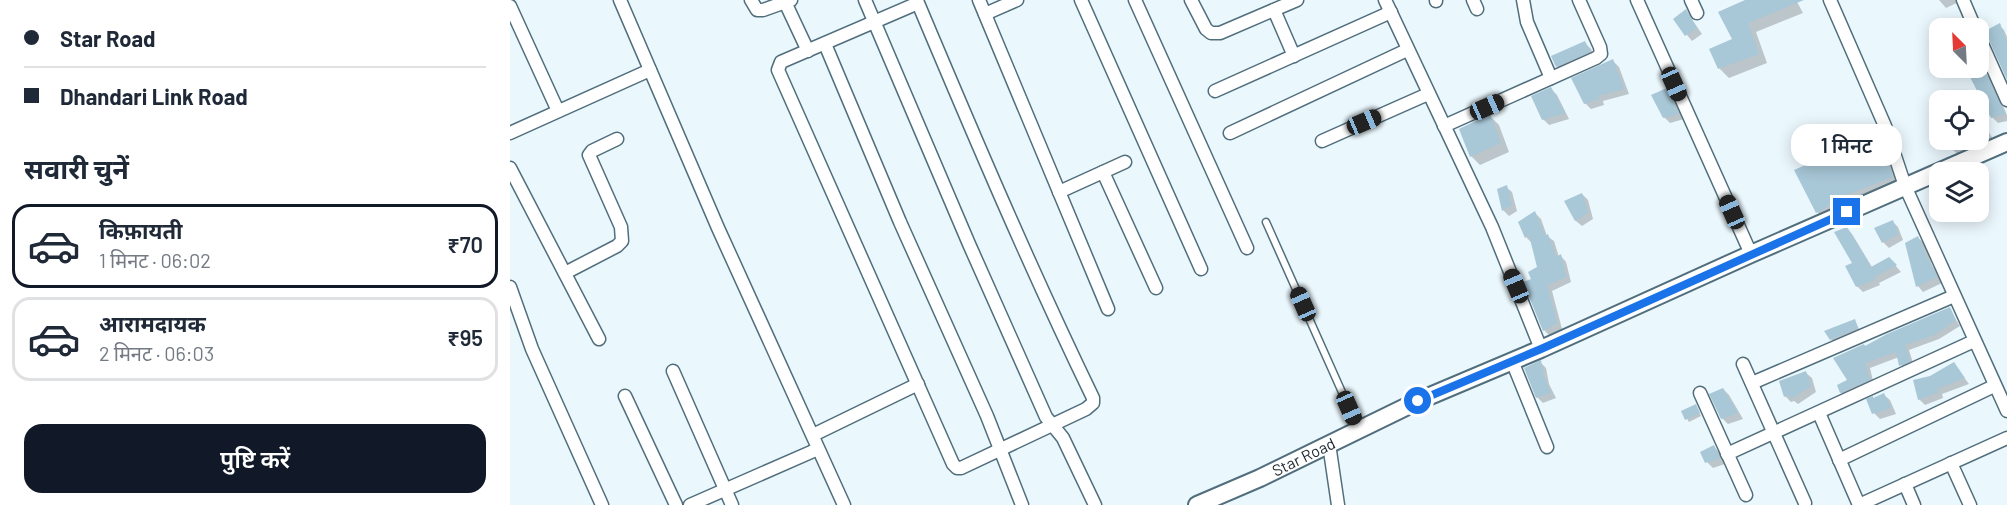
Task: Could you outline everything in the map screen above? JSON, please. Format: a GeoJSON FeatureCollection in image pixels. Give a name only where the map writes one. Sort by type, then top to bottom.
{"type":"FeatureCollection","features":[{"type":"Feature","properties":{"kind":"street"},"geometry":{"type":"LineString","coordinates":[[620,0],[718,228],[844,505]]}},
{"type":"Feature","properties":{"kind":"street"},"geometry":{"type":"LineString","coordinates":[[751,0],[757,10],[788,1],[808,51]]}},
{"type":"Feature","properties":{"kind":"street"},"geometry":{"type":"LineString","coordinates":[[865,0],[1046,417],[1063,438],[1095,505]]}},
{"type":"Feature","properties":{"kind":"street"},"geometry":{"type":"LineString","coordinates":[[979,0],[1108,309]]}},
{"type":"Feature","properties":{"kind":"street"},"geometry":{"type":"LineString","coordinates":[[985,14],[1017,0]]}},
{"type":"Feature","properties":{"kind":"street"},"geometry":{"type":"LineString","coordinates":[[1081,0],[1201,269]]}},
{"type":"Feature","properties":{"kind":"street"},"geometry":{"type":"LineString","coordinates":[[1135,0],[1247,248]]}},
{"type":"Feature","properties":{"kind":"street"},"geometry":{"type":"LineString","coordinates":[[1191,0],[1206,29],[1211,33],[1220,33],[1297,0]]}},
{"type":"Feature","properties":{"kind":"street"},"geometry":{"type":"LineString","coordinates":[[1385,0],[1492,227],[1541,349]]}},
{"type":"Feature","properties":{"kind":"street"},"geometry":{"type":"LineString","coordinates":[[1522,0],[1527,22],[1551,78]]}},
{"type":"Feature","properties":{"kind":"street"},"geometry":{"type":"LineString","coordinates":[[1444,126],[1601,54],[1579,0]]}},
{"type":"Feature","properties":{"kind":"street"},"geometry":{"type":"LineString","coordinates":[[1636,0],[1751,254]]}},
{"type":"Feature","properties":{"kind":"street"},"geometry":{"type":"LineString","coordinates":[[1691,0],[1697,13]]}},
{"type":"Feature","properties":{"kind":"street"},"geometry":{"type":"LineString","coordinates":[[1830,0],[1885,126],[1905,186],[2007,411]]}},
{"type":"Feature","properties":{"kind":"street"},"geometry":{"type":"LineString","coordinates":[[1963,0],[1971,18]]}},
{"type":"Feature","properties":{"kind":"street"},"geometry":{"type":"LineString","coordinates":[[918,1],[1023,250],[1093,398],[1094,403],[1091,406],[966,467],[957,468],[953,464],[778,70],[781,62],[875,22],[918,1]]}},
{"type":"Feature","properties":{"kind":"street"},"geometry":{"type":"LineString","coordinates":[[510,6],[558,111]]}},
{"type":"Feature","properties":{"kind":"street"},"geometry":{"type":"LineString","coordinates":[[1274,10],[1294,56]]}},
{"type":"Feature","properties":{"kind":"street"},"geometry":{"type":"LineString","coordinates":[[1215,91],[1390,12]]}},
{"type":"Feature","properties":{"kind":"street"},"geometry":{"type":"LineString","coordinates":[[825,44],[900,222],[987,416],[1022,505]]}},
{"type":"Feature","properties":{"kind":"street"},"geometry":{"type":"LineString","coordinates":[[1230,133],[1407,50]]}},
{"type":"Feature","properties":{"kind":"street"},"geometry":{"type":"LineString","coordinates":[[1989,60],[2007,100]]}},
{"type":"Feature","properties":{"kind":"street"},"geometry":{"type":"LineString","coordinates":[[510,133],[650,70]]}},
{"type":"Feature","properties":{"kind":"street"},"geometry":{"type":"LineString","coordinates":[[1322,141],[1428,94]]}},
{"type":"Feature","properties":{"kind":"street"},"geometry":{"type":"LineString","coordinates":[[565,273],[617,246],[622,241],[621,227],[589,155],[592,151],[617,139]]}},
{"type":"Feature","properties":{"kind":"street","name":"Star Road"},"geometry":{"type":"LineString","coordinates":[[1197,505],[1260,478],[1359,428],[2007,142]]}},
{"type":"Feature","properties":{"kind":"street"},"geometry":{"type":"LineString","coordinates":[[1059,192],[1125,162]]}},
{"type":"Feature","properties":{"kind":"street"},"geometry":{"type":"LineString","coordinates":[[510,168],[599,339]]}},
{"type":"Feature","properties":{"kind":"street"},"geometry":{"type":"LineString","coordinates":[[1103,172],[1156,288]]}},
{"type":"Feature","properties":{"kind":"street"},"geometry":{"type":"LineString","coordinates":[[510,287],[516,324],[602,505]]}},
{"type":"Feature","properties":{"kind":"street"},"geometry":{"type":"LineString","coordinates":[[1752,383],[1954,296]]}},
{"type":"Feature","properties":{"kind":"street"},"geometry":{"type":"LineString","coordinates":[[1727,454],[1974,341]]}},
{"type":"Feature","properties":{"kind":"street"},"geometry":{"type":"LineString","coordinates":[[1512,361],[1547,447]]}},
{"type":"Feature","properties":{"kind":"street"},"geometry":{"type":"LineString","coordinates":[[1743,364],[1805,503]]}},
{"type":"Feature","properties":{"kind":"street"},"geometry":{"type":"LineString","coordinates":[[673,372],[732,505]]}},
{"type":"Feature","properties":{"kind":"street"},"geometry":{"type":"LineString","coordinates":[[813,435],[918,384]]}},
{"type":"Feature","properties":{"kind":"street"},"geometry":{"type":"LineString","coordinates":[[1839,460],[1994,386]]}},
{"type":"Feature","properties":{"kind":"street"},"geometry":{"type":"LineString","coordinates":[[1700,393],[1746,495]]}},
{"type":"Feature","properties":{"kind":"street"},"geometry":{"type":"LineString","coordinates":[[625,396],[676,505]]}},
{"type":"Feature","properties":{"kind":"street"},"geometry":{"type":"LineString","coordinates":[[1819,413],[1859,505],[2007,438]]}},
{"type":"Feature","properties":{"kind":"street"},"geometry":{"type":"LineString","coordinates":[[1329,444],[1338,505]]}},
{"type":"Feature","properties":{"kind":"street"},"geometry":{"type":"LineString","coordinates":[[690,505],[819,449]]}},
{"type":"Feature","properties":{"kind":"street"},"geometry":{"type":"LineString","coordinates":[[1951,463],[1970,505]]}},
{"type":"Feature","properties":{"kind":"street"},"geometry":{"type":"LineString","coordinates":[[1905,484],[1914,505]]}},
{"type":"Feature","properties":{"kind":"lane"},"geometry":{"type":"LineString","coordinates":[[1266,222],[1359,428]]}},
{"type":"Feature","properties":{"kind":"building"},"geometry":{"type":"Polygon","coordinates":[[[1745,0],[1804,0],[1748,23],[1759,54],[1718,69],[1709,49],[1732,39],[1718,12],[1745,0]]]}},
{"type":"Feature","properties":{"kind":"building"},"geometry":{"type":"Polygon","coordinates":[[[1686,9],[1697,28],[1685,36],[1673,19],[1686,9]]]}},
{"type":"Feature","properties":{"kind":"building"},"geometry":{"type":"Polygon","coordinates":[[[2000,23],[2007,43],[2007,80],[1989,40],[1989,29],[2000,23]]]}},
{"type":"Feature","properties":{"kind":"building"},"geometry":{"type":"Polygon","coordinates":[[[1585,41],[1590,52],[1556,67],[1551,56],[1585,41]]]}},
{"type":"Feature","properties":{"kind":"building"},"geometry":{"type":"Polygon","coordinates":[[[1613,59],[1624,89],[1598,96],[1600,99],[1584,104],[1571,78],[1613,59]]]}},
{"type":"Feature","properties":{"kind":"building"},"geometry":{"type":"Polygon","coordinates":[[[1971,78],[1988,78],[2005,114],[1991,118],[1989,90],[1977,90],[1971,78]]]}},
{"type":"Feature","properties":{"kind":"building"},"geometry":{"type":"Polygon","coordinates":[[[1551,87],[1565,113],[1542,120],[1531,96],[1551,87]]]}},
{"type":"Feature","properties":{"kind":"building"},"geometry":{"type":"Polygon","coordinates":[[[1667,88],[1679,114],[1663,118],[1651,95],[1667,88]]]}},
{"type":"Feature","properties":{"kind":"building"},"geometry":{"type":"Polygon","coordinates":[[[1490,114],[1501,143],[1470,157],[1459,129],[1490,114]]]}},
{"type":"Feature","properties":{"kind":"building"},"geometry":{"type":"Polygon","coordinates":[[[1879,133],[1893,177],[1838,198],[1839,200],[1816,213],[1794,170],[1879,133]]]}},
{"type":"Feature","properties":{"kind":"building"},"geometry":{"type":"Polygon","coordinates":[[[1507,185],[1512,205],[1502,211],[1497,189],[1507,185]]]}},
{"type":"Feature","properties":{"kind":"building"},"geometry":{"type":"Polygon","coordinates":[[[1582,193],[1588,213],[1575,221],[1564,201],[1582,193]]]}},
{"type":"Feature","properties":{"kind":"building"},"geometry":{"type":"Polygon","coordinates":[[[1535,211],[1545,236],[1548,234],[1556,257],[1561,254],[1566,277],[1547,285],[1557,323],[1543,331],[1523,282],[1531,279],[1528,272],[1537,267],[1529,235],[1525,238],[1518,222],[1535,211]]]}},
{"type":"Feature","properties":{"kind":"building"},"geometry":{"type":"Polygon","coordinates":[[[1893,220],[1898,234],[1882,243],[1874,228],[1893,220]]]}},
{"type":"Feature","properties":{"kind":"building"},"geometry":{"type":"Polygon","coordinates":[[[1847,227],[1871,267],[1889,257],[1897,265],[1874,277],[1875,280],[1856,287],[1845,266],[1852,263],[1834,232],[1847,227]]]}},
{"type":"Feature","properties":{"kind":"building"},"geometry":{"type":"Polygon","coordinates":[[[1918,236],[1937,277],[1916,287],[1905,243],[1918,236]]]}},
{"type":"Feature","properties":{"kind":"building"},"geometry":{"type":"Polygon","coordinates":[[[1950,307],[1956,320],[1934,335],[1905,345],[1910,361],[1899,366],[1896,352],[1865,363],[1870,380],[1840,393],[1837,385],[1847,380],[1833,358],[1950,307]]]}},
{"type":"Feature","properties":{"kind":"building"},"geometry":{"type":"Polygon","coordinates":[[[1855,319],[1858,328],[1830,340],[1824,331],[1855,319]]]}},
{"type":"Feature","properties":{"kind":"building"},"geometry":{"type":"Polygon","coordinates":[[[1541,360],[1544,377],[1551,393],[1536,398],[1524,368],[1541,360]]]}},
{"type":"Feature","properties":{"kind":"building"},"geometry":{"type":"Polygon","coordinates":[[[1954,362],[1965,378],[1937,389],[1939,392],[1918,400],[1913,380],[1930,376],[1954,362]]]}},
{"type":"Feature","properties":{"kind":"building"},"geometry":{"type":"Polygon","coordinates":[[[1806,371],[1811,386],[1791,399],[1789,395],[1784,397],[1779,381],[1806,371]]]}},
{"type":"Feature","properties":{"kind":"building"},"geometry":{"type":"Polygon","coordinates":[[[1723,388],[1738,413],[1721,419],[1709,394],[1723,388]]]}},
{"type":"Feature","properties":{"kind":"building"},"geometry":{"type":"Polygon","coordinates":[[[1884,393],[1891,408],[1872,414],[1866,399],[1884,393]]]}},
{"type":"Feature","properties":{"kind":"building"},"geometry":{"type":"Polygon","coordinates":[[[1696,404],[1700,413],[1685,420],[1681,411],[1696,404]]]}},
{"type":"Feature","properties":{"kind":"building"},"geometry":{"type":"Polygon","coordinates":[[[1714,445],[1720,458],[1705,463],[1700,452],[1714,445]]]}},
{"type":"Feature","properties":{"kind":"route"},"geometry":{"type":"LineString","coordinates":[[1418,401],[1541,349],[1847,212]]}}]}
